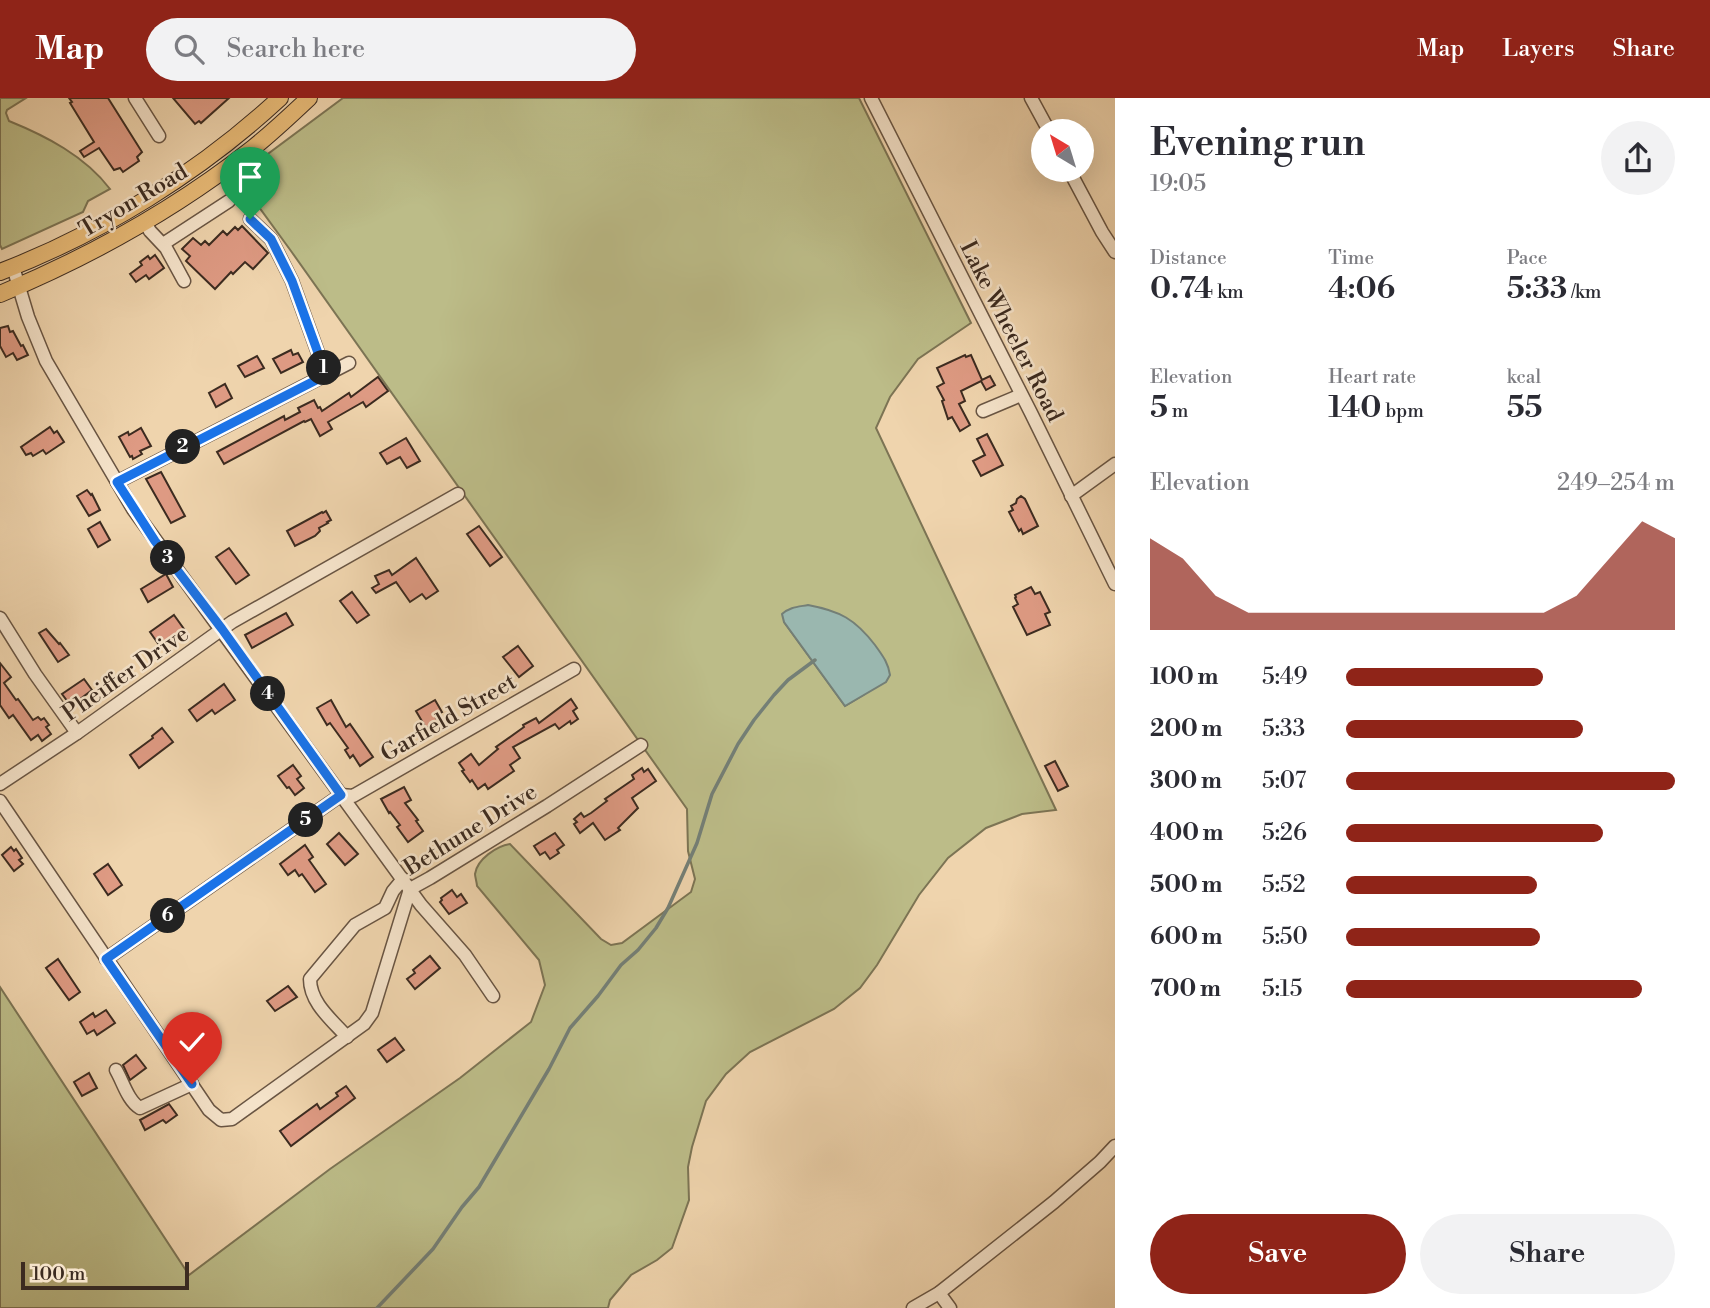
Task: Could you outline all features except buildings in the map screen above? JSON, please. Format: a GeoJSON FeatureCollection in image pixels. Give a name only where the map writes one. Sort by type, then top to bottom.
{"type":"FeatureCollection","features":[{"type":"Feature","properties":{"kind":"main road","name":"Tryon Road"},"geometry":{"type":"LineString","coordinates":[[7,270],[78,237],[141,202],[215,152],[280,98]]}},
{"type":"Feature","properties":{"kind":"main road"},"geometry":{"type":"LineString","coordinates":[[290,116],[303,98]]}},
{"type":"Feature","properties":{"kind":"main road","name":"Tryon Road"},"geometry":{"type":"LineString","coordinates":[[0,294],[87,255],[145,223],[255,147],[309,98]]}},
{"type":"Feature","properties":{"kind":"street"},"geometry":{"type":"LineString","coordinates":[[135,98],[159,136]]}},
{"type":"Feature","properties":{"kind":"street","name":"Lake Wheeler Road"},"geometry":{"type":"LineString","coordinates":[[870,98],[1115,584]]}},
{"type":"Feature","properties":{"kind":"street"},"geometry":{"type":"LineString","coordinates":[[1031,98],[1042,119]]}},
{"type":"Feature","properties":{"kind":"street"},"geometry":{"type":"LineString","coordinates":[[1075,182],[1115,252]]}},
{"type":"Feature","properties":{"kind":"street"},"geometry":{"type":"LineString","coordinates":[[163,243],[229,201]]}},
{"type":"Feature","properties":{"kind":"street"},"geometry":{"type":"LineString","coordinates":[[250,219],[271,239],[292,281],[326,375]]}},
{"type":"Feature","properties":{"kind":"street"},"geometry":{"type":"LineString","coordinates":[[145,223],[163,243],[184,281]]}},
{"type":"Feature","properties":{"kind":"street"},"geometry":{"type":"LineString","coordinates":[[7,270],[19,286],[46,361],[155,541],[222,629],[421,905],[465,955],[493,996]]}},
{"type":"Feature","properties":{"kind":"street"},"geometry":{"type":"LineString","coordinates":[[117,482],[349,363]]}},
{"type":"Feature","properties":{"kind":"street"},"geometry":{"type":"LineString","coordinates":[[982,411],[1021,394]]}},
{"type":"Feature","properties":{"kind":"street"},"geometry":{"type":"LineString","coordinates":[[1071,496],[1115,464]]}},
{"type":"Feature","properties":{"kind":"street","name":"Pheiffer Drive"},"geometry":{"type":"LineString","coordinates":[[0,784],[77,733],[222,629],[458,494]]}},
{"type":"Feature","properties":{"kind":"street"},"geometry":{"type":"LineString","coordinates":[[0,618],[77,733]]}},
{"type":"Feature","properties":{"kind":"street","name":"Garfield Street"},"geometry":{"type":"LineString","coordinates":[[106,959],[341,795],[353,796],[574,669]]}},
{"type":"Feature","properties":{"kind":"street","name":"Bethune Drive"},"geometry":{"type":"LineString","coordinates":[[192,1084],[209,1110],[221,1120],[232,1119],[347,1037],[364,1024],[372,1013],[406,884],[547,806],[641,745]]}},
{"type":"Feature","properties":{"kind":"street"},"geometry":{"type":"LineString","coordinates":[[0,801],[192,1084],[141,1108],[131,1101],[116,1070]]}},
{"type":"Feature","properties":{"kind":"street"},"geometry":{"type":"LineString","coordinates":[[347,1037],[314,999],[310,979],[355,925],[385,908],[393,891],[406,884]]}},
{"type":"Feature","properties":{"kind":"street"},"geometry":{"type":"LineString","coordinates":[[913,1308],[939,1293],[1054,1202],[1115,1146]]}},
{"type":"Feature","properties":{"kind":"street"},"geometry":{"type":"LineString","coordinates":[[939,1293],[950,1308]]}},
{"type":"Feature","properties":{"kind":"green space"},"geometry":{"type":"Polygon","coordinates":[[[0,98],[26,98],[7,110],[9,121],[64,148],[89,167],[110,189],[88,201],[83,212],[2,249],[0,245],[0,98]]]}},
{"type":"Feature","properties":{"kind":"green space"},"geometry":{"type":"Polygon","coordinates":[[[343,98],[859,98],[971,323],[918,359],[890,397],[876,428],[1056,810],[1022,814],[986,828],[948,858],[919,895],[860,988],[834,1009],[750,1052],[726,1074],[706,1101],[688,1167],[689,1200],[672,1248],[631,1275],[610,1300],[608,1308],[0,1308],[0,987],[189,1275],[330,1169],[460,1078],[531,1022],[545,985],[539,960],[477,886],[477,868],[488,854],[510,844],[601,939],[611,945],[622,943],[691,892],[695,879],[688,851],[687,809],[237,177],[343,98]],[[784,622],[845,706],[863,695],[784,622]]]}},
{"type":"Feature","properties":{"kind":"water"},"geometry":{"type":"Polygon","coordinates":[[[808,605],[838,613],[861,629],[886,662],[890,675],[886,682],[845,706],[784,622],[782,614],[808,605]]]}},
{"type":"Feature","properties":{"kind":"waterway"},"geometry":{"type":"LineString","coordinates":[[377,1308],[433,1249],[479,1187],[549,1069],[570,1028],[621,965],[656,928],[668,908],[697,843],[712,794],[738,744],[774,695],[788,680],[815,660]]}},
{"type":"Feature","properties":{"kind":"route"},"geometry":{"type":"LineString","coordinates":[[192,1084],[106,959],[341,795],[155,541],[117,482],[326,375],[292,281],[271,239],[250,219]]}}]}
